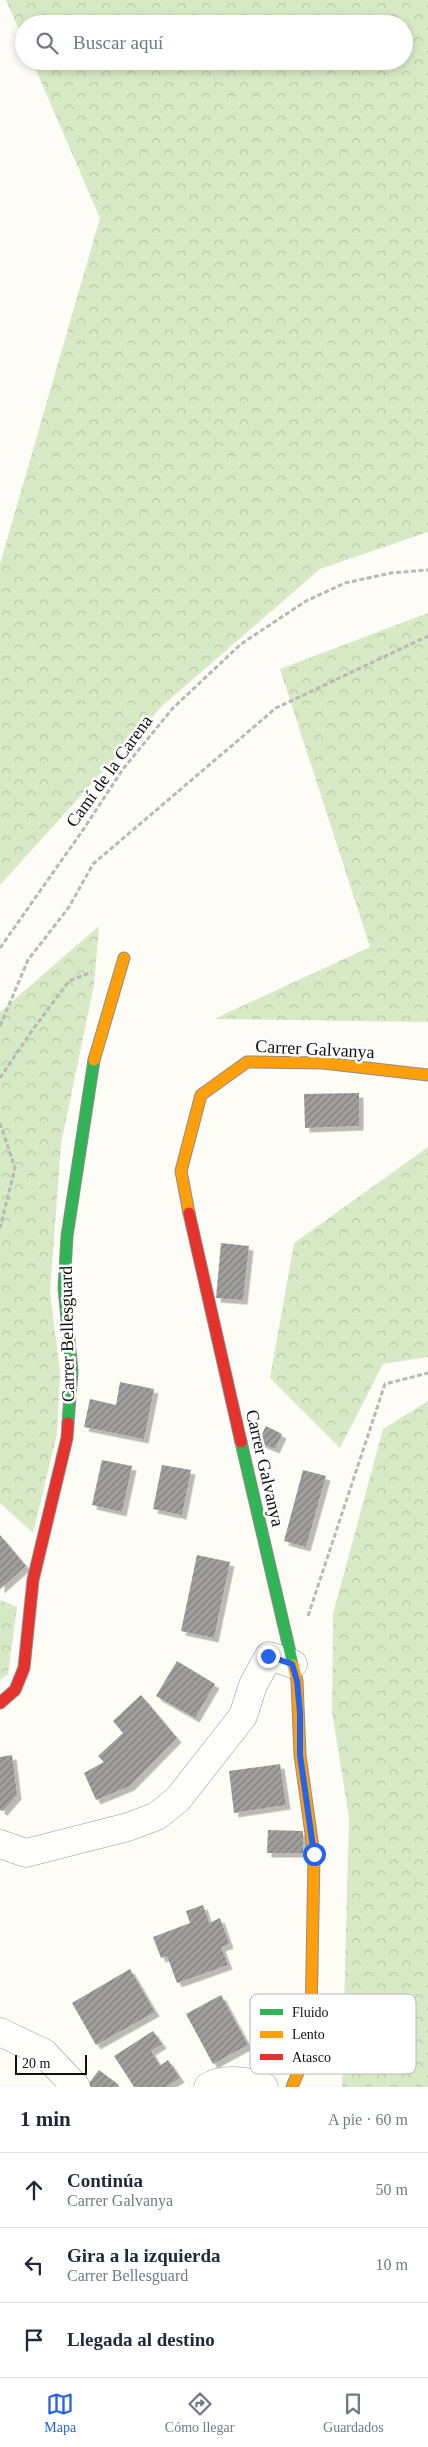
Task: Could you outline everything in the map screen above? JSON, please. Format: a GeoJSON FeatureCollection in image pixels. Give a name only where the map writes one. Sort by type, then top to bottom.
{"type":"FeatureCollection","features":[{"type":"Feature","properties":{"kind":"street","name":"Carrer Bellesguard"},"geometry":{"type":"LineString","coordinates":[[0,1703],[15,1690],[24,1668],[33,1580],[67,1438],[72,1371],[64,1288],[67,1236],[94,1062],[124,958]]}},
{"type":"Feature","properties":{"kind":"street","name":"Carrer Galvanya"},"geometry":{"type":"LineString","coordinates":[[311,1994],[314,1854],[300,1755],[300,1705],[297,1681],[193,1237],[182,1171],[201,1095],[247,1062],[324,1063],[428,1075]]}},
{"type":"Feature","properties":{"kind":"street"},"geometry":{"type":"LineString","coordinates":[[0,1844],[26,1853],[128,1827],[157,1816],[178,1800],[243,1716],[253,1686],[268,1656],[292,1664]]}},
{"type":"Feature","properties":{"kind":"street"},"geometry":{"type":"LineString","coordinates":[[0,2032],[44,2053],[76,2087]]}},
{"type":"Feature","properties":{"kind":"street","name":"Carrer Galvanya"},"geometry":{"type":"LineString","coordinates":[[292,2087],[297,2074]]}},
{"type":"Feature","properties":{"kind":"street"},"geometry":{"type":"LineString","coordinates":[[208,2087],[215,2082],[252,2082],[264,2087]]}},
{"type":"Feature","properties":{"kind":"path","name":"Camí de la Carena"},"geometry":{"type":"LineString","coordinates":[[0,948],[85,828],[123,769],[173,708],[241,644],[306,601],[345,584],[391,574],[428,570]]}},
{"type":"Feature","properties":{"kind":"path"},"geometry":{"type":"LineString","coordinates":[[0,1026],[28,960],[69,907],[93,864],[276,708],[428,637]]}},
{"type":"Feature","properties":{"kind":"path"},"geometry":{"type":"LineString","coordinates":[[0,1078],[69,981],[124,958]]}},
{"type":"Feature","properties":{"kind":"path"},"geometry":{"type":"LineString","coordinates":[[0,1123],[15,1168],[0,1228]]}},
{"type":"Feature","properties":{"kind":"path"},"geometry":{"type":"LineString","coordinates":[[308,1617],[385,1384],[428,1373]]}},
{"type":"Feature","properties":{"kind":"green space"},"geometry":{"type":"Polygon","coordinates":[[[6,0],[428,0],[428,532],[320,569],[162,706],[0,885],[0,564],[100,218],[36,70],[413,70],[413,15],[15,15],[15,20],[6,0]]]}},
{"type":"Feature","properties":{"kind":"green space"},"geometry":{"type":"Polygon","coordinates":[[[428,613],[428,1022],[214,1019],[370,947],[280,669],[428,613]]]}},
{"type":"Feature","properties":{"kind":"green space"},"geometry":{"type":"Polygon","coordinates":[[[99,926],[94,985],[61,1144],[50,1292],[60,1372],[57,1434],[33,1533],[0,1503],[0,1012],[99,926]]]}},
{"type":"Feature","properties":{"kind":"green space"},"geometry":{"type":"Polygon","coordinates":[[[428,1147],[428,1357],[383,1364],[340,1448],[270,1378],[294,1243],[428,1147]]]}},
{"type":"Feature","properties":{"kind":"green space"},"geometry":{"type":"Polygon","coordinates":[[[428,1401],[428,2087],[342,2087],[342,2074],[416,2074],[416,1994],[344,1994],[349,1817],[332,1712],[333,1614],[383,1429],[428,1401]]]}},
{"type":"Feature","properties":{"kind":"green space"},"geometry":{"type":"Polygon","coordinates":[[[0,1600],[17,1607],[8,1674],[0,1680],[0,1600]]]}},
{"type":"Feature","properties":{"kind":"building"},"geometry":{"type":"Polygon","coordinates":[[[359,1093],[359,1126],[305,1128],[304,1094],[359,1093]]]}},
{"type":"Feature","properties":{"kind":"building"},"geometry":{"type":"Polygon","coordinates":[[[221,1243],[249,1246],[243,1300],[216,1298],[221,1243]]]}},
{"type":"Feature","properties":{"kind":"building"},"geometry":{"type":"Polygon","coordinates":[[[120,1382],[154,1389],[144,1439],[84,1427],[90,1399],[116,1405],[120,1382]]]}},
{"type":"Feature","properties":{"kind":"building"},"geometry":{"type":"Polygon","coordinates":[[[266,1426],[282,1434],[275,1449],[258,1442],[266,1426]]]}},
{"type":"Feature","properties":{"kind":"building"},"geometry":{"type":"Polygon","coordinates":[[[102,1460],[132,1466],[122,1512],[92,1505],[102,1460]]]}},
{"type":"Feature","properties":{"kind":"building"},"geometry":{"type":"Polygon","coordinates":[[[162,1465],[191,1470],[182,1515],[153,1509],[162,1465]]]}},
{"type":"Feature","properties":{"kind":"building"},"geometry":{"type":"Polygon","coordinates":[[[303,1470],[326,1476],[306,1547],[284,1541],[303,1470]]]}},
{"type":"Feature","properties":{"kind":"building"},"geometry":{"type":"Polygon","coordinates":[[[0,1535],[26,1566],[0,1589],[0,1535]]]}},
{"type":"Feature","properties":{"kind":"building"},"geometry":{"type":"Polygon","coordinates":[[[197,1555],[230,1562],[214,1638],[181,1631],[197,1555]]]}},
{"type":"Feature","properties":{"kind":"building"},"geometry":{"type":"Polygon","coordinates":[[[177,1661],[215,1684],[195,1718],[156,1696],[177,1661]]]}},
{"type":"Feature","properties":{"kind":"building"},"geometry":{"type":"Polygon","coordinates":[[[141,1695],[177,1738],[130,1786],[96,1800],[84,1773],[104,1762],[98,1756],[123,1733],[113,1721],[141,1695]]]}},
{"type":"Feature","properties":{"kind":"building"},"geometry":{"type":"Polygon","coordinates":[[[12,1755],[17,1795],[3,1811],[0,1810],[0,1757],[12,1755]]]}},
{"type":"Feature","properties":{"kind":"building"},"geometry":{"type":"Polygon","coordinates":[[[280,1764],[286,1805],[234,1813],[229,1771],[280,1764]]]}},
{"type":"Feature","properties":{"kind":"building"},"geometry":{"type":"Polygon","coordinates":[[[268,1830],[303,1831],[303,1853],[267,1853],[268,1830]]]}},
{"type":"Feature","properties":{"kind":"building"},"geometry":{"type":"Polygon","coordinates":[[[203,1905],[209,1923],[220,1918],[229,1944],[221,1947],[228,1965],[177,1983],[167,1956],[161,1958],[153,1937],[190,1923],[186,1911],[203,1905]]]}},
{"type":"Feature","properties":{"kind":"building"},"geometry":{"type":"Polygon","coordinates":[[[130,1969],[155,2012],[96,2045],[72,2003],[130,1969]]]}},
{"type":"Feature","properties":{"kind":"building"},"geometry":{"type":"Polygon","coordinates":[[[221,1995],[248,2045],[213,2064],[186,2014],[221,1995]]]}},
{"type":"Feature","properties":{"kind":"building"},"geometry":{"type":"Polygon","coordinates":[[[153,2031],[162,2044],[151,2051],[160,2066],[168,2060],[180,2078],[166,2087],[134,2087],[114,2056],[153,2031]]]}},
{"type":"Feature","properties":{"kind":"building"},"geometry":{"type":"Polygon","coordinates":[[[99,2070],[119,2085],[117,2087],[86,2087],[99,2070]]]}},
{"type":"Feature","properties":{"kind":"traffic: fast"},"geometry":{"type":"LineString","coordinates":[[68,1423],[72,1371],[64,1288],[67,1236],[94,1060]]}},
{"type":"Feature","properties":{"kind":"traffic: fast"},"geometry":{"type":"LineString","coordinates":[[241,1442],[293,1665]]}},
{"type":"Feature","properties":{"kind":"traffic: slow"},"geometry":{"type":"LineString","coordinates":[[94,1060],[124,958]]}},
{"type":"Feature","properties":{"kind":"traffic: slow"},"geometry":{"type":"LineString","coordinates":[[189,1213],[181,1171],[201,1095],[247,1062],[323,1063],[428,1075]]}},
{"type":"Feature","properties":{"kind":"traffic: slow"},"geometry":{"type":"LineString","coordinates":[[293,1665],[297,1681],[300,1755],[314,1855],[311,1994]]}},
{"type":"Feature","properties":{"kind":"traffic: slow"},"geometry":{"type":"LineString","coordinates":[[292,2087],[297,2074]]}},
{"type":"Feature","properties":{"kind":"traffic: jam"},"geometry":{"type":"LineString","coordinates":[[189,1213],[241,1442]]}},
{"type":"Feature","properties":{"kind":"traffic: jam"},"geometry":{"type":"LineString","coordinates":[[0,1703],[15,1690],[24,1668],[33,1580],[67,1438],[68,1423]]}},
{"type":"Feature","properties":{"kind":"route"},"geometry":{"type":"LineString","coordinates":[[268,1656],[292,1664],[297,1681],[300,1713],[300,1755],[314,1854]]}}]}
